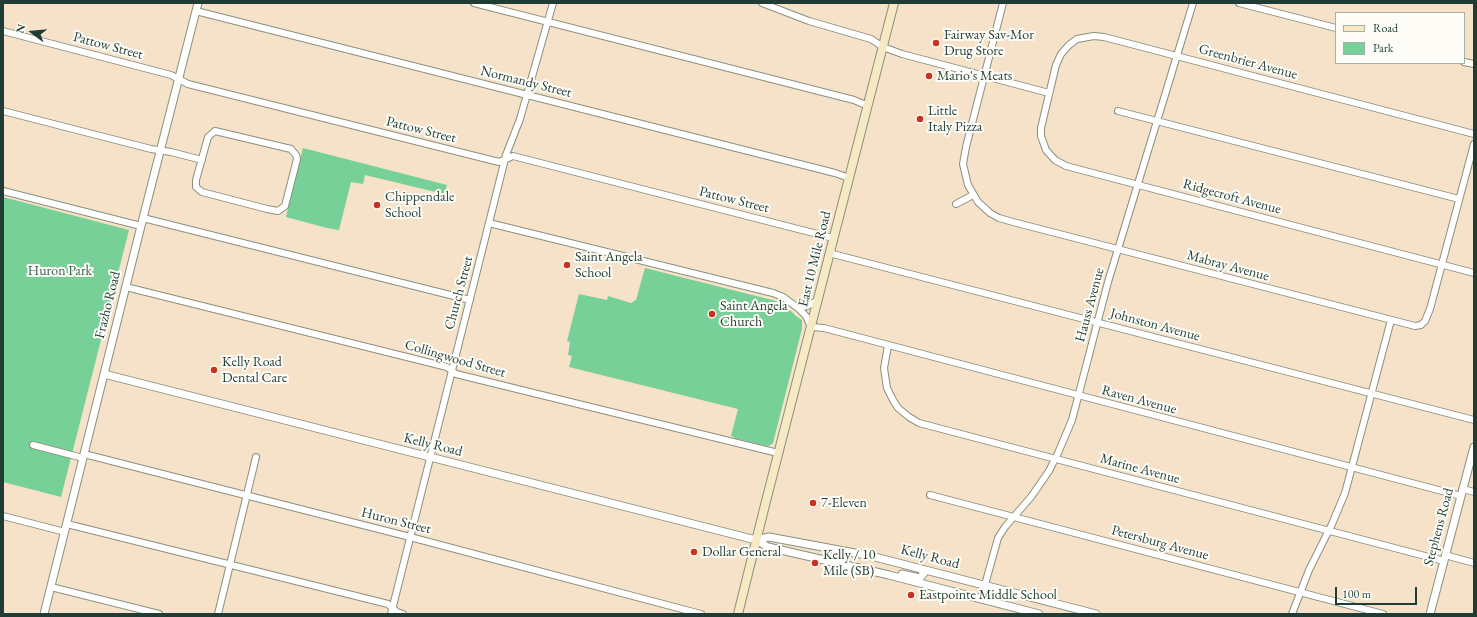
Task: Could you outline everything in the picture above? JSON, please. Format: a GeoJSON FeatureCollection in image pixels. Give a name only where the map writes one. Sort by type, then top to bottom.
{"type":"FeatureCollection","features":[{"type":"Feature","properties":{"kind":"main road","name":"East 10 Mile Road"},"geometry":{"type":"LineString","coordinates":[[738,614],[829,252],[894,3]]}},
{"type":"Feature","properties":{"kind":"street","name":"Frazho Road"},"geometry":{"type":"LineString","coordinates":[[44,614],[198,3]]}},
{"type":"Feature","properties":{"kind":"street"},"geometry":{"type":"LineString","coordinates":[[474,3],[854,100],[868,106]]}},
{"type":"Feature","properties":{"kind":"street","name":"Church Street"},"geometry":{"type":"LineString","coordinates":[[392,611],[429,458],[489,223],[506,159],[520,119],[553,3]]}},
{"type":"Feature","properties":{"kind":"street"},"geometry":{"type":"LineString","coordinates":[[762,3],[809,21],[871,39],[883,47],[917,58],[1049,93]]}},
{"type":"Feature","properties":{"kind":"street","name":"Mabray Avenue"},"geometry":{"type":"LineString","coordinates":[[1003,3],[964,154],[964,174],[973,195],[983,207],[999,218],[1415,326],[1420,325],[1425,321],[1430,309],[1474,144]]}},
{"type":"Feature","properties":{"kind":"street","name":"Hauss Avenue"},"geometry":{"type":"LineString","coordinates":[[982,599],[998,538],[1013,517],[1031,497],[1055,459],[1069,428],[1118,250],[1193,3]]}},
{"type":"Feature","properties":{"kind":"street"},"geometry":{"type":"LineString","coordinates":[[1240,3],[1335,28]]}},
{"type":"Feature","properties":{"kind":"street","name":"Normandy Street"},"geometry":{"type":"LineString","coordinates":[[196,11],[828,171],[849,178]]}},
{"type":"Feature","properties":{"kind":"street","name":"Pattow Street"},"geometry":{"type":"LineString","coordinates":[[3,32],[171,75],[188,84],[498,162],[513,156],[833,238]]}},
{"type":"Feature","properties":{"kind":"street","name":"Greenbrier Avenue"},"geometry":{"type":"LineString","coordinates":[[1049,93],[1056,65],[1061,54],[1073,42],[1083,37],[1099,36],[1474,134]]}},
{"type":"Feature","properties":{"kind":"street","name":"Ridgecroft Avenue"},"geometry":{"type":"LineString","coordinates":[[1049,93],[1041,128],[1043,144],[1050,155],[1058,163],[1474,272]]}},
{"type":"Feature","properties":{"kind":"street"},"geometry":{"type":"LineString","coordinates":[[3,111],[144,147],[202,160]]}},
{"type":"Feature","properties":{"kind":"street"},"geometry":{"type":"LineString","coordinates":[[1118,111],[1459,199]]}},
{"type":"Feature","properties":{"kind":"street"},"geometry":{"type":"LineString","coordinates":[[215,131],[291,149],[296,155],[297,159],[285,206],[278,211],[202,192],[196,187],[196,180],[202,160],[208,137],[215,131]]}},
{"type":"Feature","properties":{"kind":"street"},"geometry":{"type":"LineString","coordinates":[[3,191],[141,226]]}},
{"type":"Feature","properties":{"kind":"street"},"geometry":{"type":"LineString","coordinates":[[956,204],[973,195]]}},
{"type":"Feature","properties":{"kind":"street"},"geometry":{"type":"LineString","coordinates":[[143,218],[470,300]]}},
{"type":"Feature","properties":{"kind":"street"},"geometry":{"type":"LineString","coordinates":[[489,223],[773,293],[783,297],[798,308],[806,316],[811,327]]}},
{"type":"Feature","properties":{"kind":"street","name":"Johnston Avenue"},"geometry":{"type":"LineString","coordinates":[[829,252],[1474,420]]}},
{"type":"Feature","properties":{"kind":"street","name":"Collingwood Street"},"geometry":{"type":"LineString","coordinates":[[126,287],[447,367],[456,374],[778,453]]}},
{"type":"Feature","properties":{"kind":"street"},"geometry":{"type":"LineString","coordinates":[[798,308],[807,306],[817,301]]}},
{"type":"Feature","properties":{"kind":"street"},"geometry":{"type":"LineString","coordinates":[[1292,614],[1320,546],[1340,506],[1352,468],[1391,320]]}},
{"type":"Feature","properties":{"kind":"street","name":"Raven Avenue"},"geometry":{"type":"LineString","coordinates":[[811,327],[824,328],[1352,468],[1462,493],[1474,492]]}},
{"type":"Feature","properties":{"kind":"street","name":"Marine Avenue"},"geometry":{"type":"LineString","coordinates":[[888,346],[884,368],[887,388],[893,400],[909,417],[928,426],[1328,531],[1445,558],[1474,563]]}},
{"type":"Feature","properties":{"kind":"street","name":"Kelly Road"},"geometry":{"type":"LineString","coordinates":[[104,374],[326,430],[429,458],[756,540],[768,547],[889,575],[1039,614]]}},
{"type":"Feature","properties":{"kind":"street","name":"Huron Street"},"geometry":{"type":"LineString","coordinates":[[33,446],[83,456],[248,496],[702,614]]}},
{"type":"Feature","properties":{"kind":"street","name":"Stephens Road"},"geometry":{"type":"LineString","coordinates":[[1430,614],[1474,447]]}},
{"type":"Feature","properties":{"kind":"street"},"geometry":{"type":"LineString","coordinates":[[218,614],[248,496],[256,457]]}},
{"type":"Feature","properties":{"kind":"street","name":"Petersburg Avenue"},"geometry":{"type":"LineString","coordinates":[[930,496],[1383,614]]}},
{"type":"Feature","properties":{"kind":"street"},"geometry":{"type":"LineString","coordinates":[[3,516],[65,532]]}},
{"type":"Feature","properties":{"kind":"street"},"geometry":{"type":"LineString","coordinates":[[67,524],[388,604],[392,611],[403,614]]}},
{"type":"Feature","properties":{"kind":"street","name":"Kelly Road"},"geometry":{"type":"LineString","coordinates":[[756,540],[769,537],[871,556],[1096,614]]}},
{"type":"Feature","properties":{"kind":"street"},"geometry":{"type":"LineString","coordinates":[[827,561],[826,555],[830,553],[856,558],[871,556]]}},
{"type":"Feature","properties":{"kind":"street"},"geometry":{"type":"LineString","coordinates":[[889,575],[896,572],[920,578],[924,573],[920,568]]}},
{"type":"Feature","properties":{"kind":"street"},"geometry":{"type":"LineString","coordinates":[[51,587],[159,614]]}},
{"type":"Feature","properties":{"kind":"green space"},"geometry":{"type":"Polygon","coordinates":[[[303,148],[447,185],[444,194],[365,175],[363,184],[351,182],[339,230],[327,228],[286,217],[303,148]]]}},
{"type":"Feature","properties":{"kind":"green space","name":"Huron Park"},"geometry":{"type":"Polygon","coordinates":[[[3,197],[129,230],[61,497],[3,482],[3,197]]]}},
{"type":"Feature","properties":{"kind":"green space"},"geometry":{"type":"Polygon","coordinates":[[[645,268],[776,301],[787,307],[802,320],[802,329],[773,443],[769,446],[731,436],[738,409],[569,367],[572,356],[568,355],[570,342],[567,341],[579,294],[607,300],[608,296],[631,303],[636,300],[645,268]]]}},
{"type":"Feature","properties":{"kind":"place","name":"Fairway Sav-Mor Drug Store"},"geometry":{"type":"Point","coordinates":[936,43]}},
{"type":"Feature","properties":{"kind":"place","name":"Mario's Meats"},"geometry":{"type":"Point","coordinates":[929,76]}},
{"type":"Feature","properties":{"kind":"place","name":"Little Italy Pizza"},"geometry":{"type":"Point","coordinates":[920,119]}},
{"type":"Feature","properties":{"kind":"place","name":"Chippendale School"},"geometry":{"type":"Point","coordinates":[377,205]}},
{"type":"Feature","properties":{"kind":"place","name":"Saint Angela School"},"geometry":{"type":"Point","coordinates":[567,265]}},
{"type":"Feature","properties":{"kind":"place","name":"Saint Angela Church"},"geometry":{"type":"Point","coordinates":[712,314]}},
{"type":"Feature","properties":{"kind":"place","name":"Kelly Road Dental Care"},"geometry":{"type":"Point","coordinates":[214,370]}},
{"type":"Feature","properties":{"kind":"place","name":"7-Eleven"},"geometry":{"type":"Point","coordinates":[813,503]}},
{"type":"Feature","properties":{"kind":"place","name":"Dollar General"},"geometry":{"type":"Point","coordinates":[694,552]}},
{"type":"Feature","properties":{"kind":"place","name":"Kelly / 10 Mile (SB)"},"geometry":{"type":"Point","coordinates":[815,563]}},
{"type":"Feature","properties":{"kind":"place","name":"Eastpointe Middle School"},"geometry":{"type":"Point","coordinates":[911,595]}}]}
